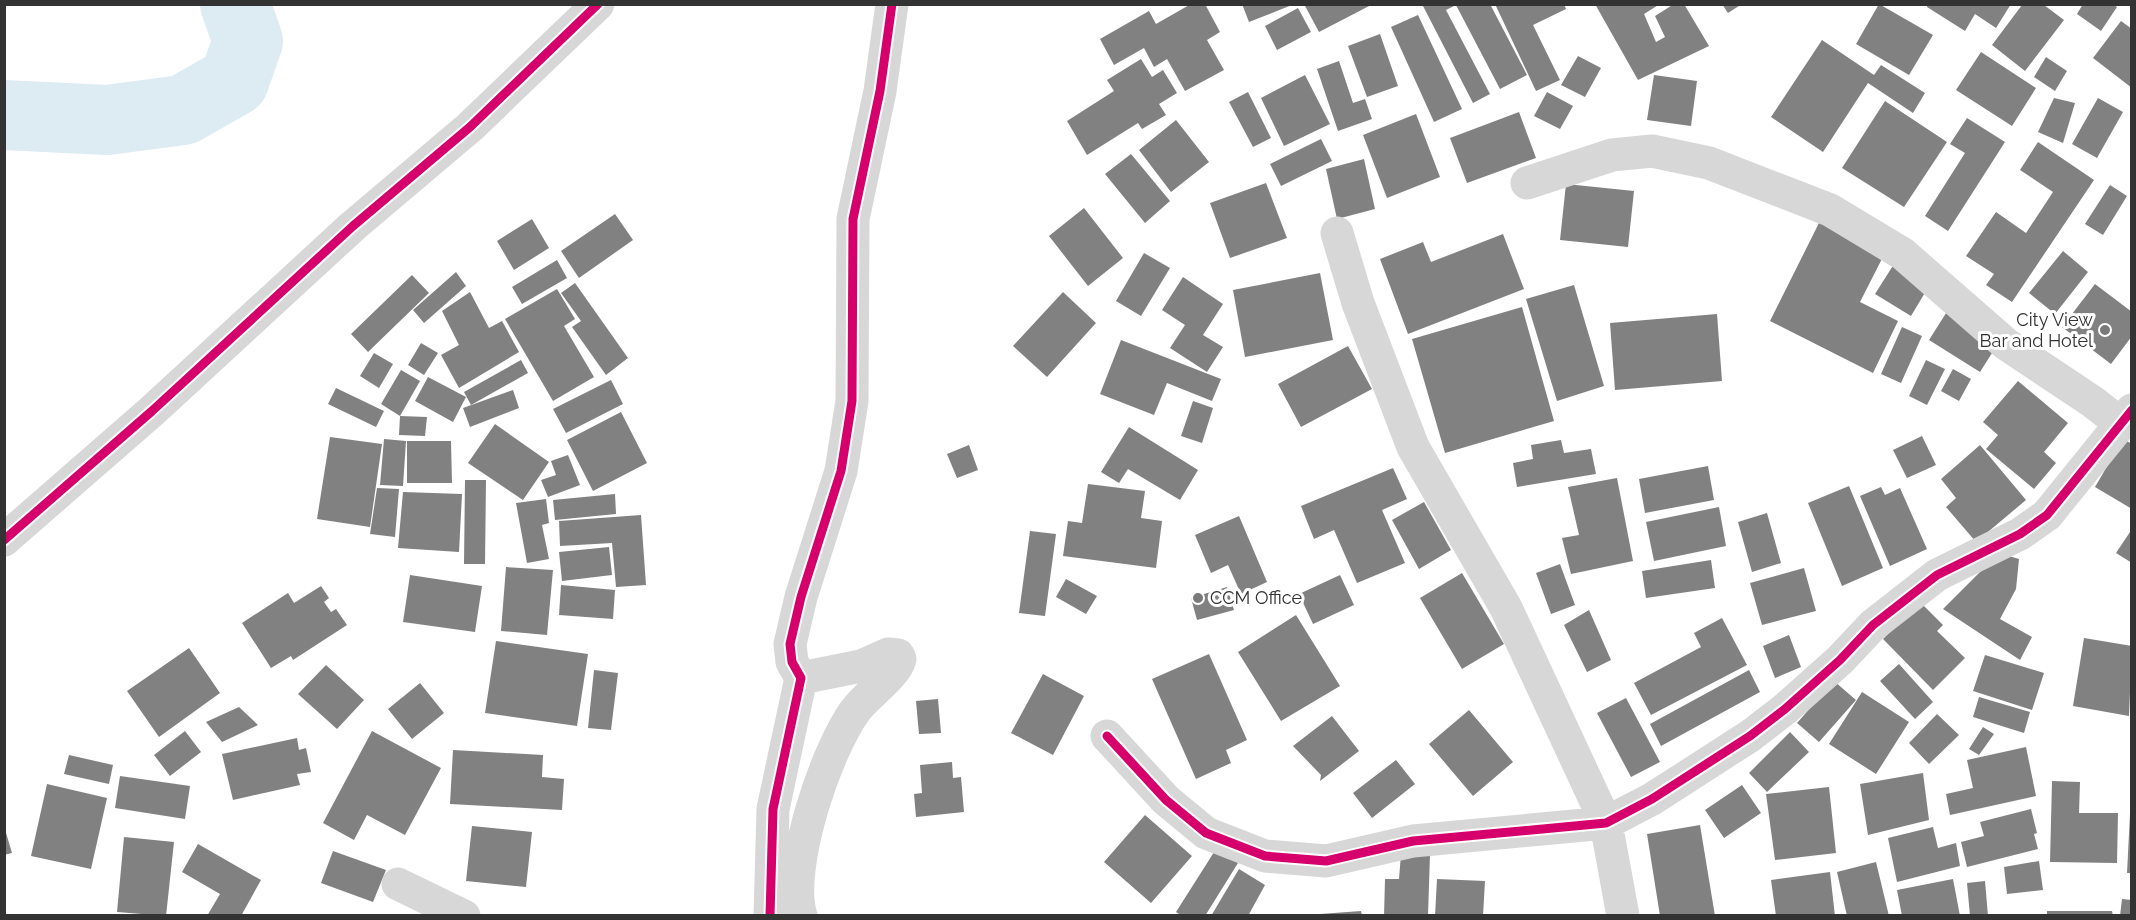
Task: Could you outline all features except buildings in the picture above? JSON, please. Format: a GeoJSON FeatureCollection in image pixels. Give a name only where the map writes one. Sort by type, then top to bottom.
{"type":"FeatureCollection","features":[{"type":"Feature","properties":{"kind":"street"},"geometry":{"type":"LineString","coordinates":[[4,540],[160,403],[353,226],[470,127],[598,4]]}},
{"type":"Feature","properties":{"kind":"street"},"geometry":{"type":"LineString","coordinates":[[770,915],[773,809],[801,678],[792,662],[790,644],[801,597],[841,471],[852,401],[853,219],[880,91],[892,4]]}},
{"type":"Feature","properties":{"kind":"street"},"geometry":{"type":"LineString","coordinates":[[1107,736],[1166,800],[1206,833],[1265,856],[1326,861],[1413,841],[1606,824],[1652,800],[1750,736],[1832,667],[1873,625],[1937,575],[2020,534],[2047,515],[2126,417],[2093,402],[2006,344],[1903,254],[1830,210],[1708,163],[1652,151],[1612,155],[1527,183]]}},
{"type":"Feature","properties":{"kind":"street"},"geometry":{"type":"LineString","coordinates":[[1337,233],[1358,303],[1413,447],[1506,608],[1606,824],[1623,915]]}},
{"type":"Feature","properties":{"kind":"street"},"geometry":{"type":"LineString","coordinates":[[801,678],[861,666],[888,654],[898,655],[900,659],[892,672],[853,712],[825,772],[811,813],[799,863],[797,902],[801,915]]}},
{"type":"Feature","properties":{"kind":"street"},"geometry":{"type":"LineString","coordinates":[[398,884],[464,915]]}},
{"type":"Feature","properties":{"kind":"waterway"},"geometry":{"type":"LineString","coordinates":[[4,115],[107,120],[183,110],[234,81],[248,41],[235,4]]}},
{"type":"Feature","properties":{"kind":"cycle path"},"geometry":{"type":"LineString","coordinates":[[4,540],[152,411],[353,226],[470,127],[598,4]]}},
{"type":"Feature","properties":{"kind":"cycle path"},"geometry":{"type":"LineString","coordinates":[[770,916],[773,809],[801,678],[792,662],[790,644],[801,597],[841,471],[852,401],[853,219],[880,91],[892,4]]}},
{"type":"Feature","properties":{"kind":"cycle path"},"geometry":{"type":"LineString","coordinates":[[1107,736],[1166,800],[1206,833],[1265,856],[1326,861],[1413,841],[1606,823],[1652,799],[1750,736],[1785,709],[1840,660],[1873,625],[1937,575],[2020,534],[2047,515],[2132,410]]}},
{"type":"Feature","properties":{"kind":"place","name":"City View Bar and Hotel"},"geometry":{"type":"Point","coordinates":[2105,330]}},
{"type":"Feature","properties":{"kind":"place","name":"CCM Office"},"geometry":{"type":"Point","coordinates":[1198,598]}}]}
